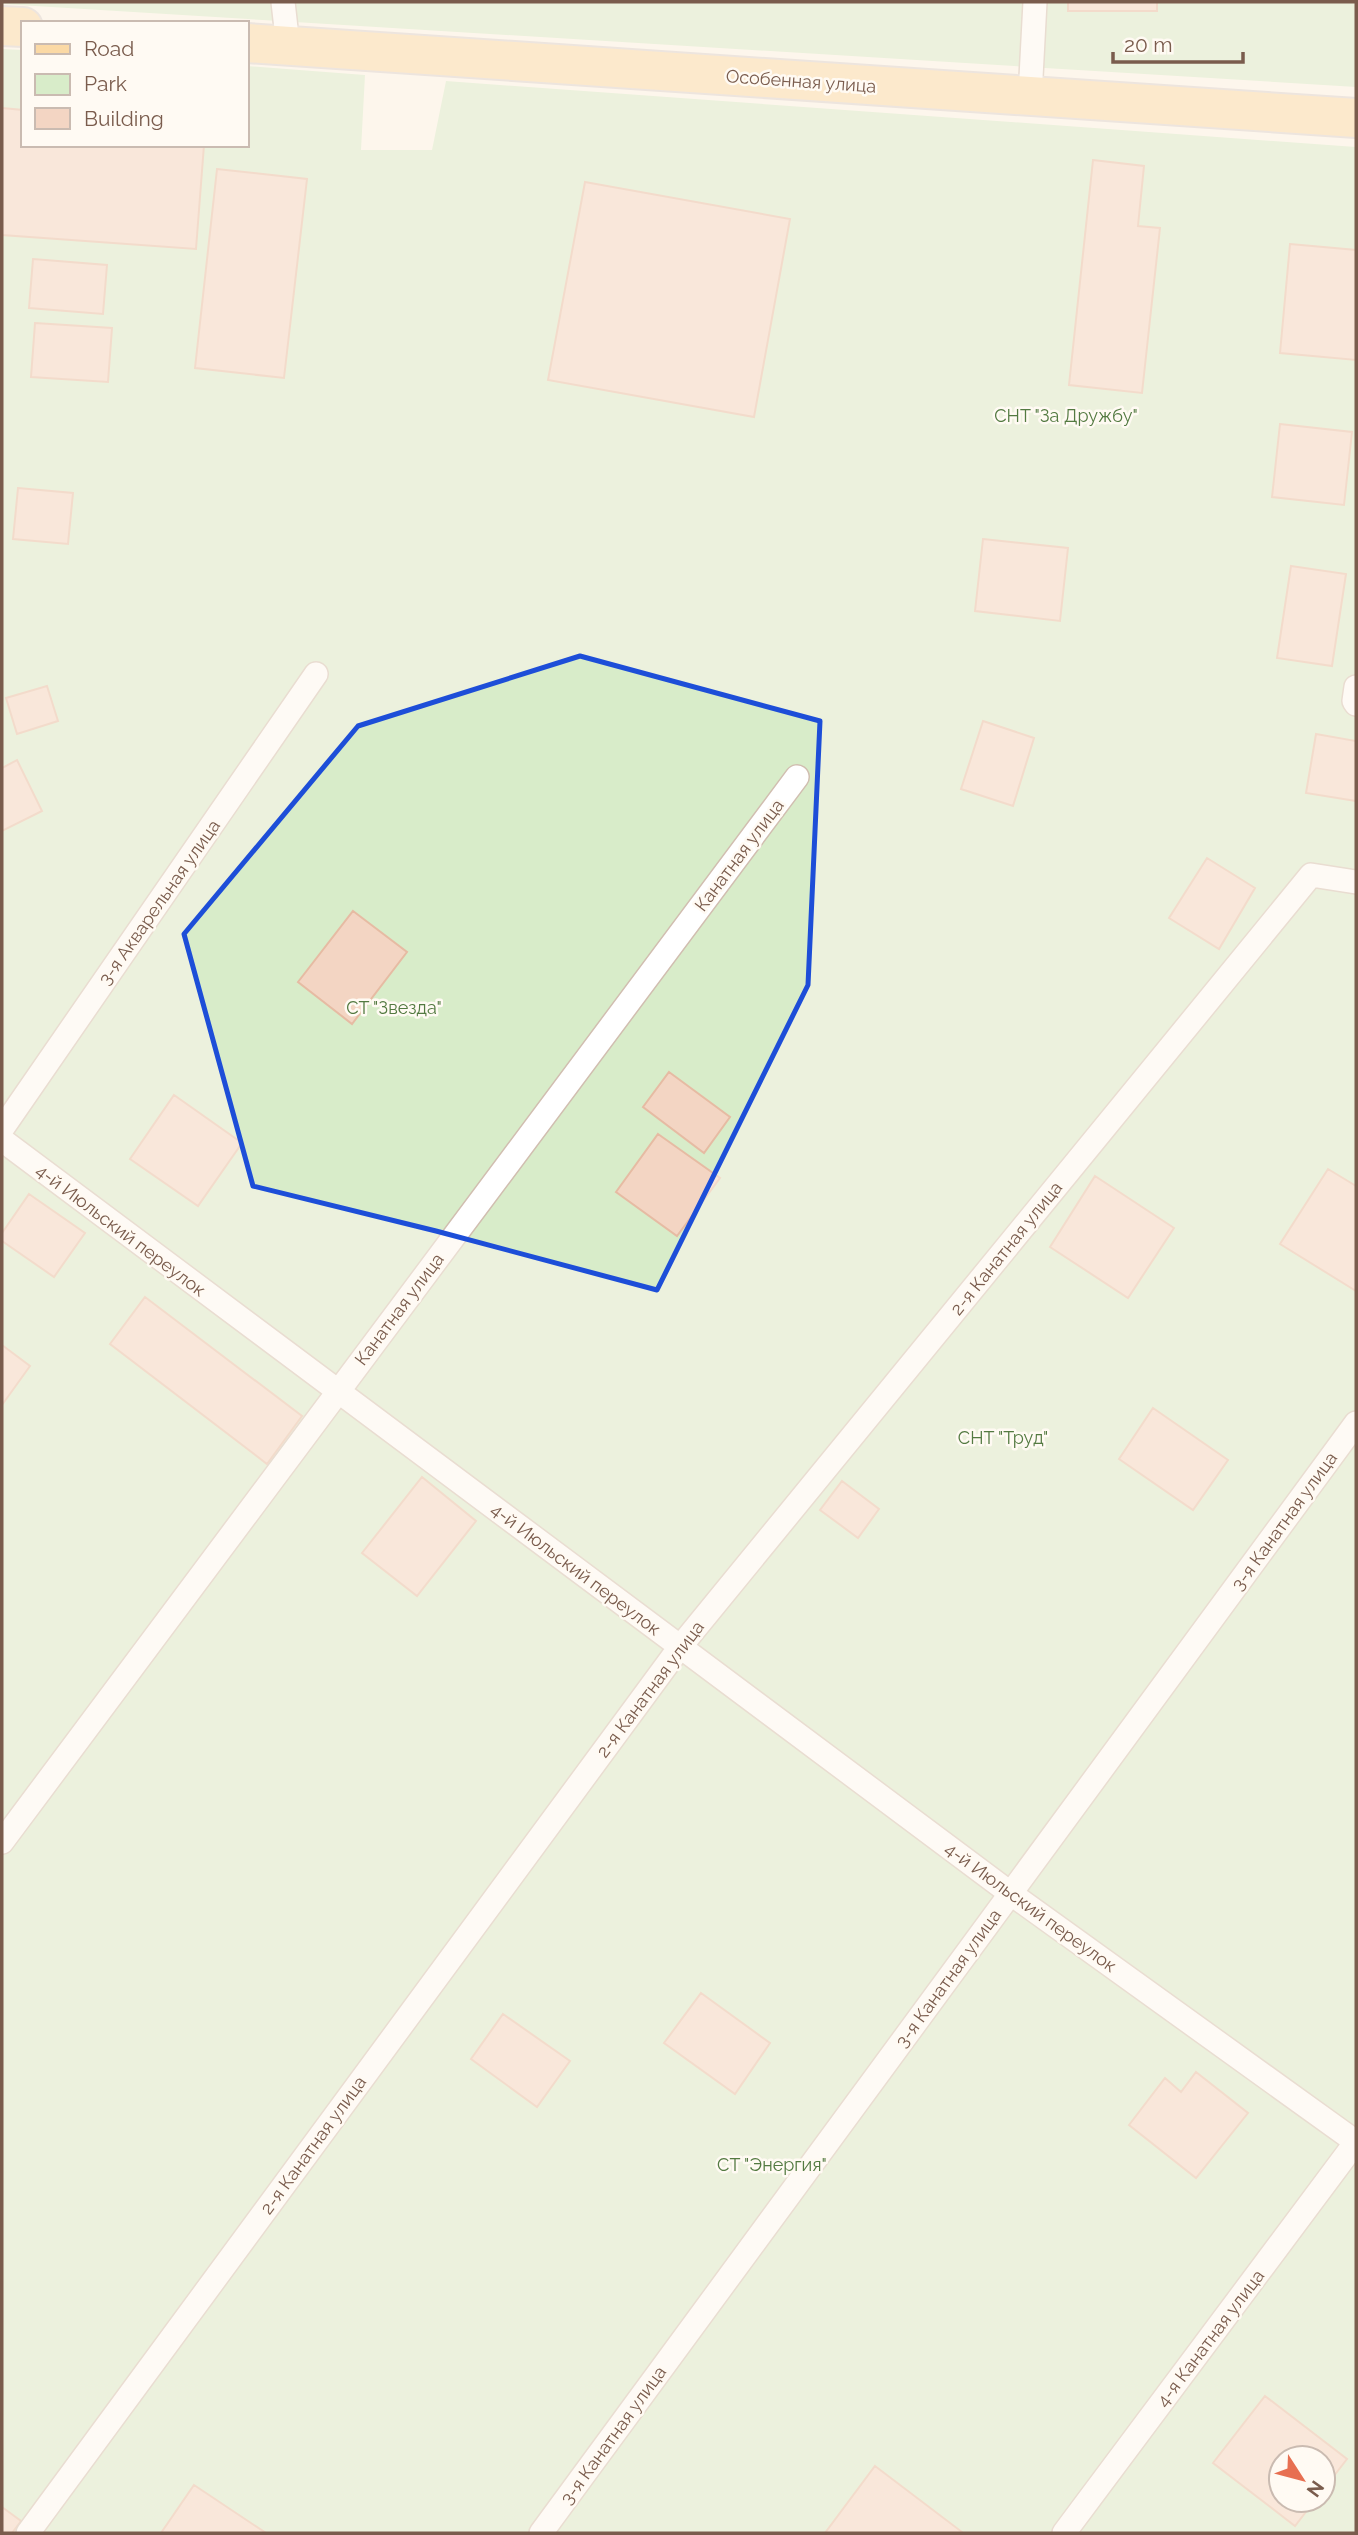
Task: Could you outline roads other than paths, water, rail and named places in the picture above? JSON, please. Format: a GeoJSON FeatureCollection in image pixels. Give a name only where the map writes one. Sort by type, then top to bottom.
{"type":"FeatureCollection","features":[{"type":"Feature","properties":{"kind":"main road"},"geometry":{"type":"LineString","coordinates":[[2,26],[21,27]]}},
{"type":"Feature","properties":{"kind":"main road","name":"Особенная улица"},"geometry":{"type":"LineString","coordinates":[[248,43],[1356,118]]}},
{"type":"Feature","properties":{"kind":"lane"},"geometry":{"type":"LineString","coordinates":[[283,2],[288,46]]}},
{"type":"Feature","properties":{"kind":"lane"},"geometry":{"type":"LineString","coordinates":[[1030,96],[1035,2]]}},
{"type":"Feature","properties":{"kind":"lane","name":"3-я Акварельная улица"},"geometry":{"type":"LineString","coordinates":[[2,1129],[316,674]]}},
{"type":"Feature","properties":{"kind":"lane"},"geometry":{"type":"LineString","coordinates":[[1356,687],[1356,704]]}},
{"type":"Feature","properties":{"kind":"lane","name":"Канатная улица"},"geometry":{"type":"LineString","coordinates":[[2,1842],[797,777]]}},
{"type":"Feature","properties":{"kind":"lane","name":"2-я Канатная улица"},"geometry":{"type":"LineString","coordinates":[[28,2533],[680,1647],[1311,875],[1356,882]]}},
{"type":"Feature","properties":{"kind":"lane","name":"4-й Июльский переулок"},"geometry":{"type":"LineString","coordinates":[[2,1140],[1010,1894],[1356,2142]]}},
{"type":"Feature","properties":{"kind":"lane","name":"3-я Канатная улица"},"geometry":{"type":"LineString","coordinates":[[541,2533],[1356,1423]]}},
{"type":"Feature","properties":{"kind":"lane","name":"4-я Канатная улица"},"geometry":{"type":"LineString","coordinates":[[1064,2533],[1356,2142]]}},
{"type":"Feature","properties":{"kind":"park label","name":"СНТ \"За Дружбу\""},"geometry":{"type":"Point","coordinates":[1066,415]}},
{"type":"Feature","properties":{"kind":"park label","name":"СТ \"Звезда\""},"geometry":{"type":"Point","coordinates":[394,1007]}},
{"type":"Feature","properties":{"kind":"park label","name":"СНТ \"Труд\""},"geometry":{"type":"Point","coordinates":[1003,1437]}},
{"type":"Feature","properties":{"kind":"park label","name":"СТ \"Энергия\""},"geometry":{"type":"Point","coordinates":[772,2164]}}]}
